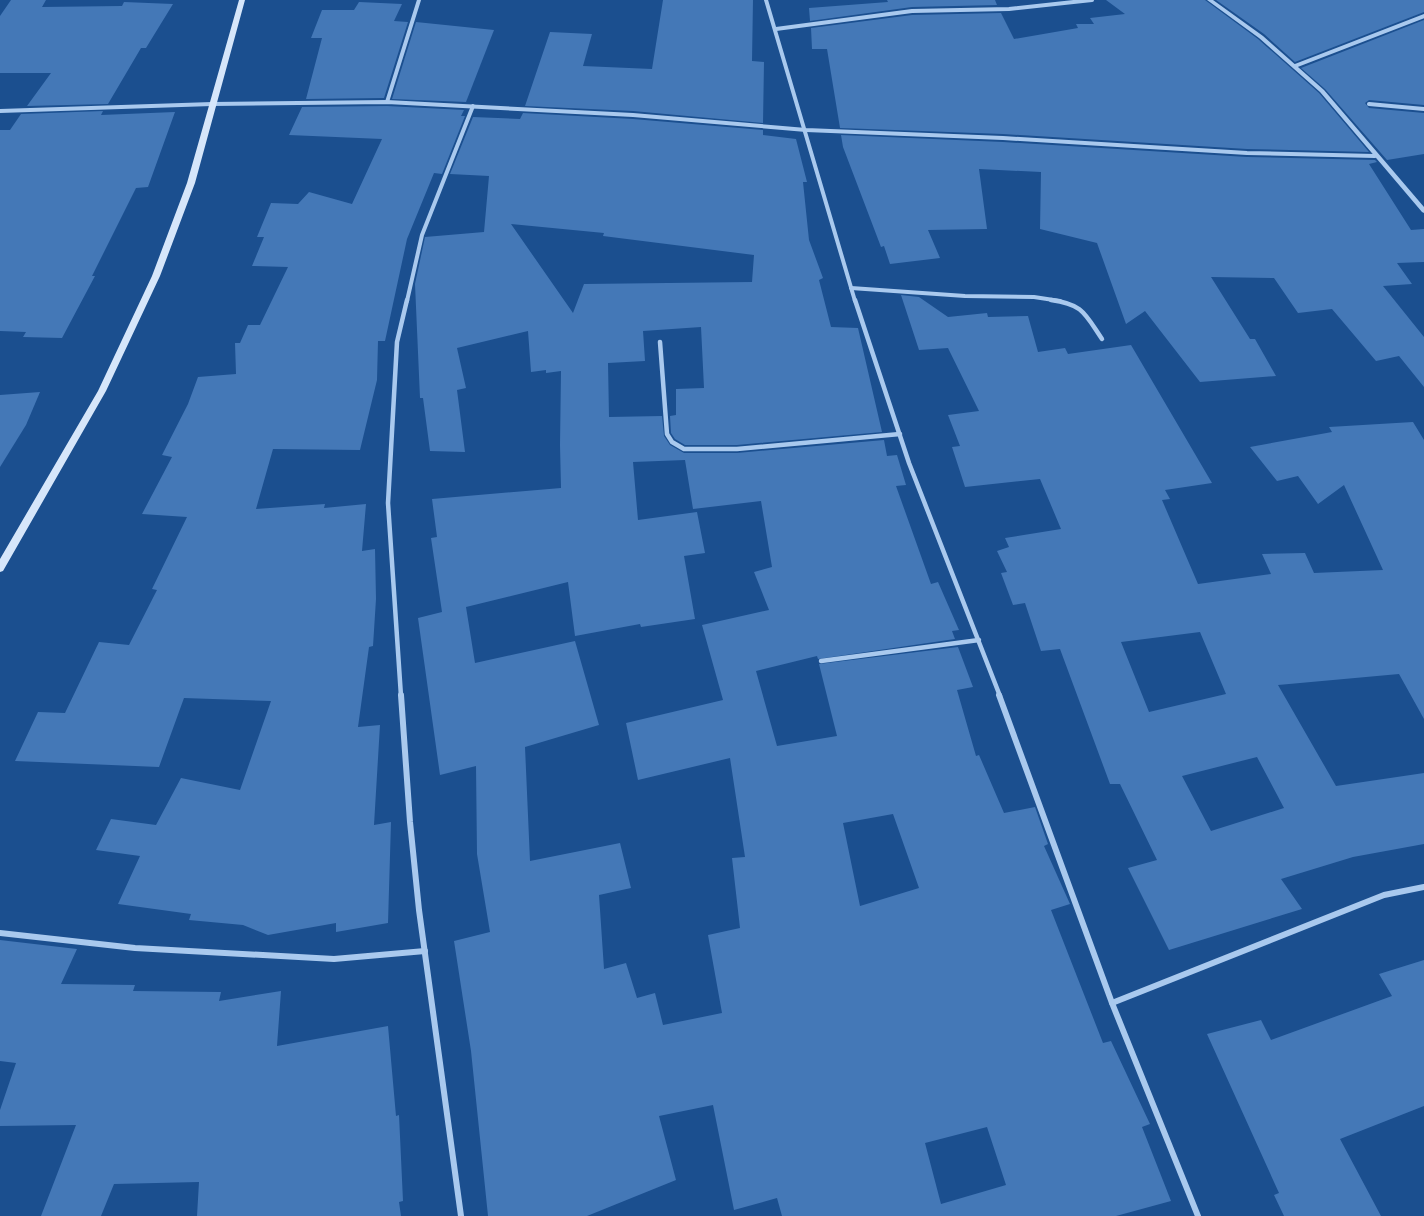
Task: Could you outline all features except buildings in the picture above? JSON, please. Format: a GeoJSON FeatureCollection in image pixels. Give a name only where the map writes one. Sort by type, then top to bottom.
{"type":"FeatureCollection","features":[{"type":"Feature","properties":{"kind":"main road"},"geometry":{"type":"LineString","coordinates":[[0,568],[102,391],[156,276],[190,183],[242,0]]}},
{"type":"Feature","properties":{"kind":"street"},"geometry":{"type":"LineString","coordinates":[[387,102],[419,0]]}},
{"type":"Feature","properties":{"kind":"street"},"geometry":{"type":"LineString","coordinates":[[766,0],[806,130],[851,288],[900,434],[979,640],[1112,1003],[1198,1216]]}},
{"type":"Feature","properties":{"kind":"street"},"geometry":{"type":"LineString","coordinates":[[776,29],[912,11],[1009,9],[1092,0]]}},
{"type":"Feature","properties":{"kind":"street"},"geometry":{"type":"LineString","coordinates":[[1210,0],[1262,37],[1295,66],[1353,126],[1375,156],[1424,211]]}},
{"type":"Feature","properties":{"kind":"street"},"geometry":{"type":"LineString","coordinates":[[1295,66],[1424,16]]}},
{"type":"Feature","properties":{"kind":"street"},"geometry":{"type":"LineString","coordinates":[[0,111],[212,104],[387,102],[633,115],[806,130],[1003,138],[1247,154],[1375,156]]}},
{"type":"Feature","properties":{"kind":"street"},"geometry":{"type":"LineString","coordinates":[[1368,104],[1424,109]]}},
{"type":"Feature","properties":{"kind":"street"},"geometry":{"type":"LineString","coordinates":[[462,1216],[425,951],[410,822],[388,503],[397,342],[422,236],[473,106]]}},
{"type":"Feature","properties":{"kind":"street"},"geometry":{"type":"LineString","coordinates":[[851,288],[965,296],[1034,297],[1068,302],[1081,309],[1102,339]]}},
{"type":"Feature","properties":{"kind":"street"},"geometry":{"type":"LineString","coordinates":[[660,342],[667,434],[672,442],[684,449],[737,449],[900,434]]}},
{"type":"Feature","properties":{"kind":"street"},"geometry":{"type":"LineString","coordinates":[[821,661],[979,640]]}},
{"type":"Feature","properties":{"kind":"street"},"geometry":{"type":"LineString","coordinates":[[1112,1003],[1384,895],[1424,886]]}},
{"type":"Feature","properties":{"kind":"street"},"geometry":{"type":"LineString","coordinates":[[0,933],[135,948],[334,959],[425,951]]}}]}
